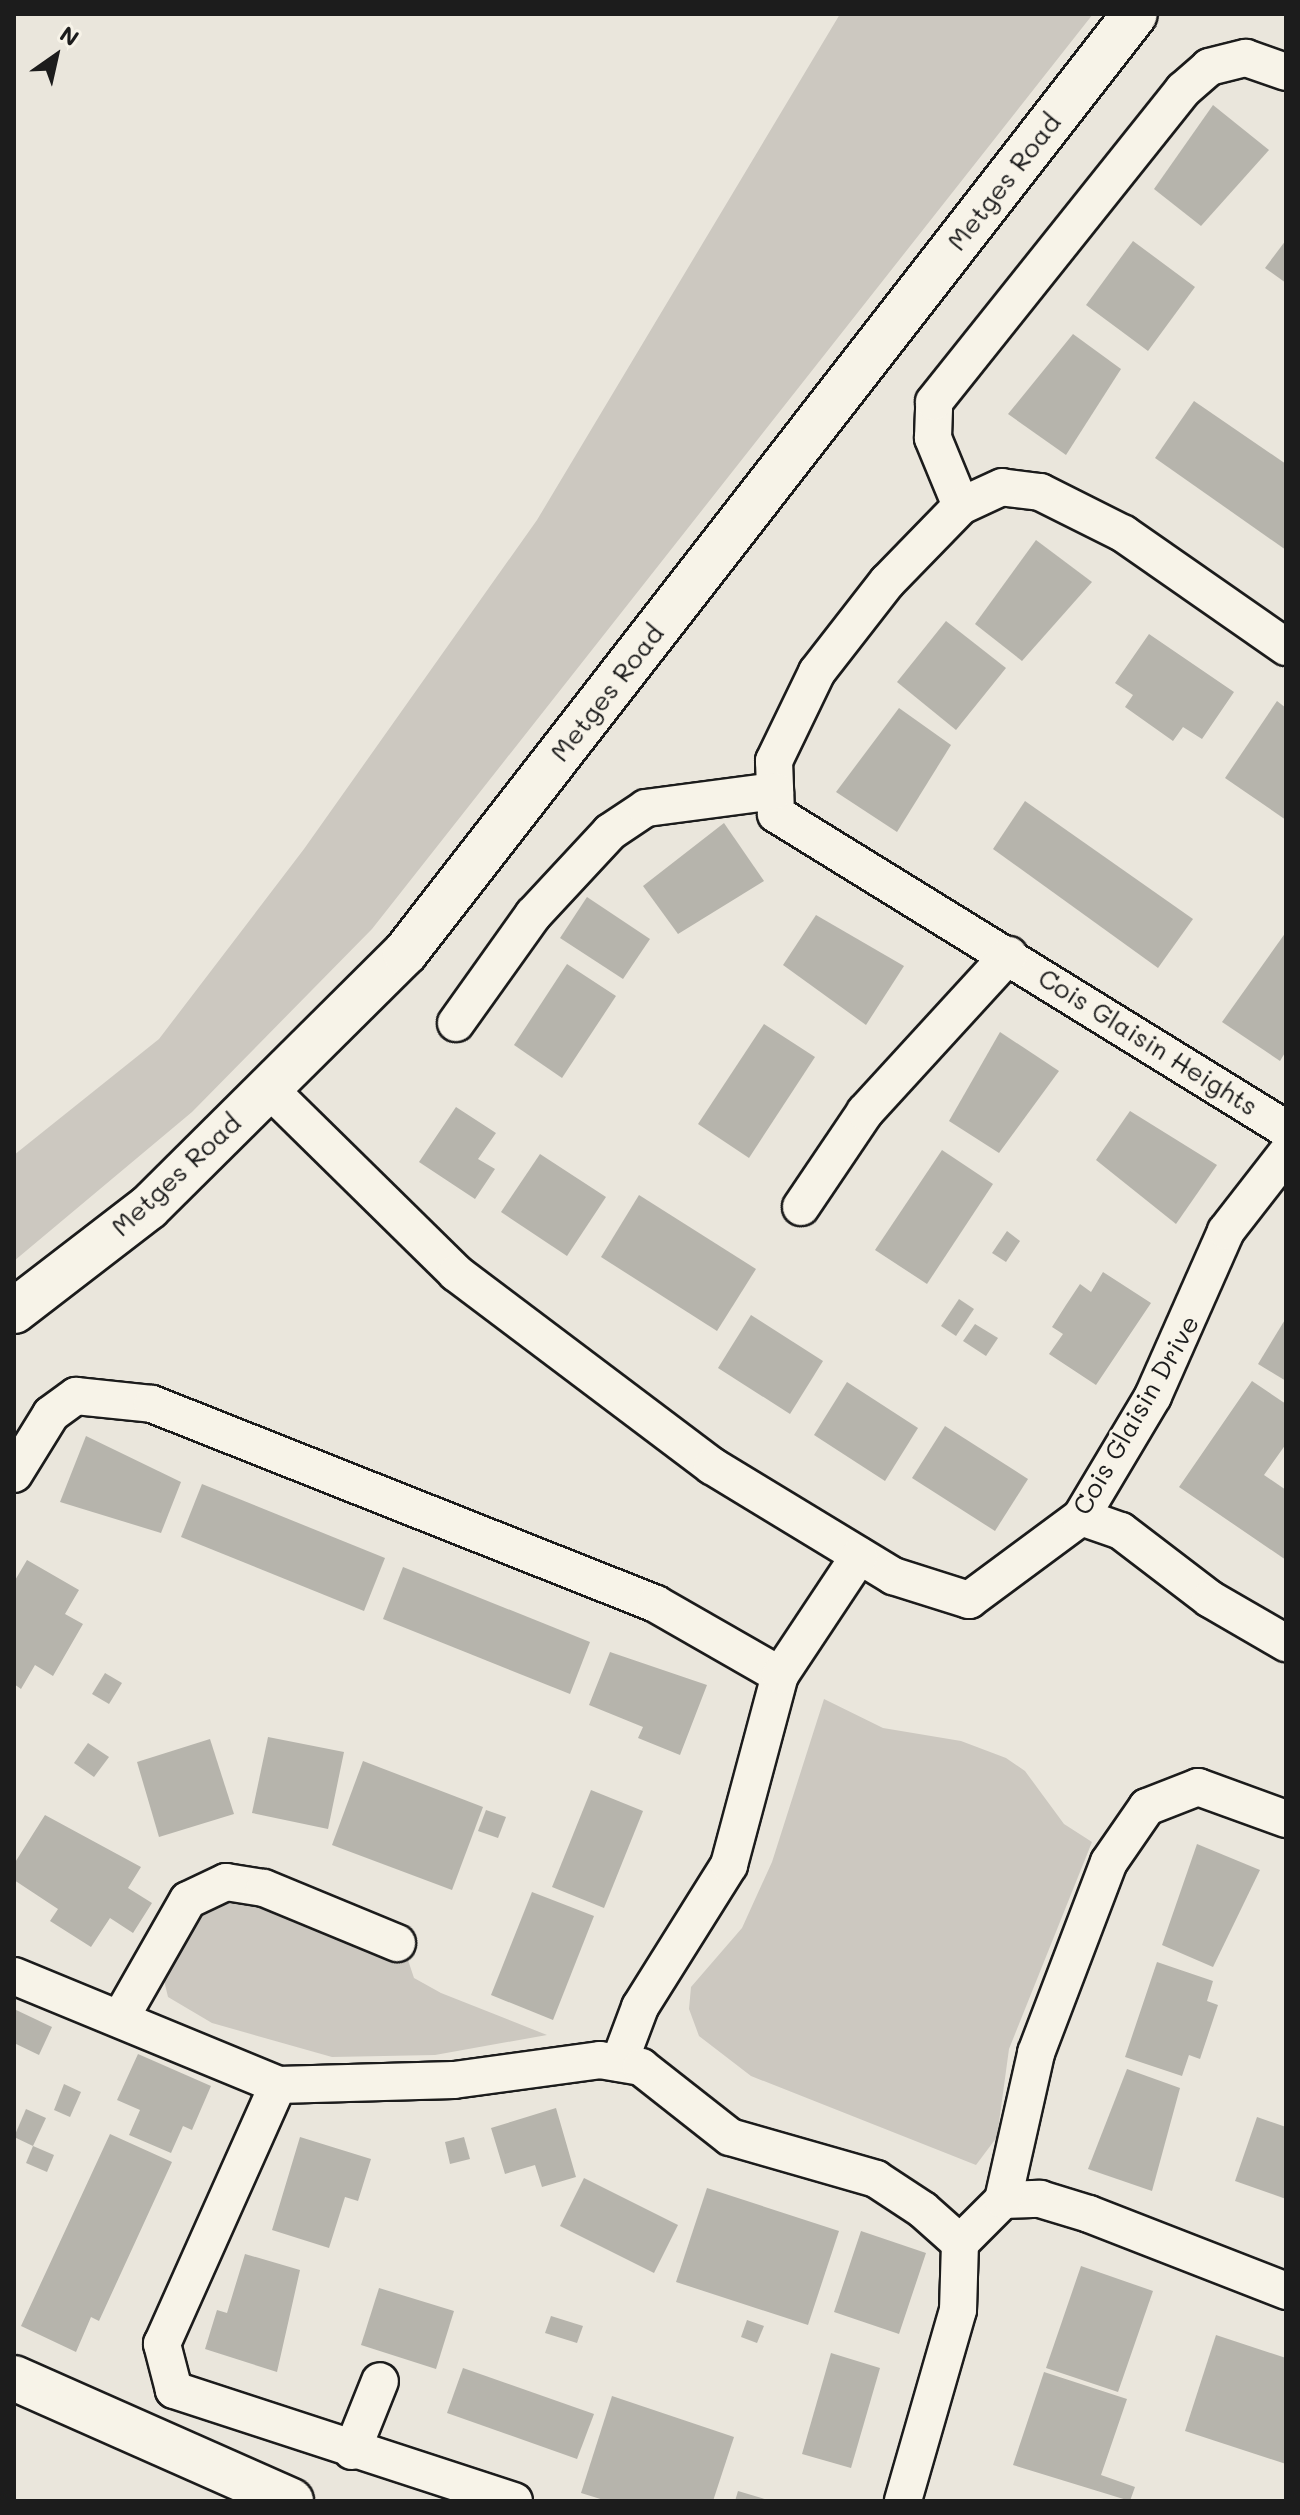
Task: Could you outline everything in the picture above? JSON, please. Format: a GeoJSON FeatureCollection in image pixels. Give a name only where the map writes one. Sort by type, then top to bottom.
{"type":"FeatureCollection","features":[{"type":"Feature","properties":{"kind":"street","name":"Metges Road"},"geometry":{"type":"LineString","coordinates":[[14,1311],[149,1207],[405,953],[1135,14]]}},
{"type":"Feature","properties":{"kind":"street"},"geometry":{"type":"LineString","coordinates":[[961,506],[933,438],[934,402],[1183,90],[1209,67],[1246,58],[1286,72]]}},
{"type":"Feature","properties":{"kind":"street"},"geometry":{"type":"LineString","coordinates":[[456,1023],[533,915],[610,832],[646,808],[775,791],[774,761],[817,672],[887,582],[961,506],[1002,487],[1040,492],[1124,534],[1286,647]]}},
{"type":"Feature","properties":{"kind":"street","name":"Cois Glaisin Heights"},"geometry":{"type":"LineString","coordinates":[[775,791],[776,814],[1009,955],[1286,1129]]}},
{"type":"Feature","properties":{"kind":"street","name":"Cois Glaisin Heights"},"geometry":{"type":"LineString","coordinates":[[801,1207],[865,1112],[1009,955]]}},
{"type":"Feature","properties":{"kind":"street"},"geometry":{"type":"LineString","coordinates":[[268,1088],[456,1273],[712,1466],[859,1556],[780,1675],[729,1865],[640,2007],[619,2063]]}},
{"type":"Feature","properties":{"kind":"street","name":"Cois Glaisin Drive"},"geometry":{"type":"LineString","coordinates":[[859,1556],[969,1600],[1081,1517],[1166,1371],[1226,1231],[1286,1154]]}},
{"type":"Feature","properties":{"kind":"street"},"geometry":{"type":"LineString","coordinates":[[14,1474],[51,1414],[76,1396],[152,1404],[656,1604],[780,1675]]}},
{"type":"Feature","properties":{"kind":"street"},"geometry":{"type":"LineString","coordinates":[[1081,1517],[1121,1531],[1210,1599],[1286,1643]]}},
{"type":"Feature","properties":{"kind":"street"},"geometry":{"type":"LineString","coordinates":[[903,2501],[958,2310],[960,2243],[1003,2200],[1036,2053],[1109,1862],[1147,1807],[1198,1787],[1286,1819]]}},
{"type":"Feature","properties":{"kind":"street"},"geometry":{"type":"LineString","coordinates":[[120,2019],[188,1900],[226,1882],[264,1888],[397,1943]]}},
{"type":"Feature","properties":{"kind":"street"},"geometry":{"type":"LineString","coordinates":[[14,1976],[278,2085],[454,2080],[619,2063],[641,2067],[730,2137],[876,2179],[960,2243]]}},
{"type":"Feature","properties":{"kind":"street"},"geometry":{"type":"LineString","coordinates":[[278,2085],[162,2344],[174,2390],[352,2451],[514,2501]]}},
{"type":"Feature","properties":{"kind":"street"},"geometry":{"type":"LineString","coordinates":[[1003,2200],[1040,2199],[1089,2214],[1286,2291]]}},
{"type":"Feature","properties":{"kind":"street"},"geometry":{"type":"LineString","coordinates":[[14,2378],[291,2501]]}},
{"type":"Feature","properties":{"kind":"street"},"geometry":{"type":"LineString","coordinates":[[352,2451],[380,2381]]}},
{"type":"Feature","properties":{"kind":"shaded area"},"geometry":{"type":"Polygon","coordinates":[[[840,14],[1093,14],[372,929],[192,1112],[14,1261],[14,1155],[159,1039],[304,849],[537,520],[840,14]]]}},
{"type":"Feature","properties":{"kind":"shaded area"},"geometry":{"type":"Polygon","coordinates":[[[824,1699],[883,1728],[961,1741],[1006,1758],[1025,1771],[1064,1824],[1092,1842],[1009,2049],[997,2137],[976,2165],[751,2076],[699,2036],[689,2009],[691,1987],[742,1928],[772,1862],[824,1699]]]}},
{"type":"Feature","properties":{"kind":"shaded area"},"geometry":{"type":"Polygon","coordinates":[[[237,1897],[408,1960],[414,1978],[441,1993],[547,2035],[435,2055],[332,2057],[212,2023],[168,1997],[163,1976],[203,1907],[237,1897]]]}},
{"type":"Feature","properties":{"kind":"building"},"geometry":{"type":"Polygon","coordinates":[[[1213,105],[1269,150],[1201,226],[1154,189],[1213,105]]]}},
{"type":"Feature","properties":{"kind":"building"},"geometry":{"type":"Polygon","coordinates":[[[1286,240],[1286,283],[1265,268],[1286,240]]]}},
{"type":"Feature","properties":{"kind":"building"},"geometry":{"type":"Polygon","coordinates":[[[1133,241],[1195,287],[1148,351],[1086,305],[1133,241]]]}},
{"type":"Feature","properties":{"kind":"building"},"geometry":{"type":"Polygon","coordinates":[[[1073,334],[1121,369],[1066,455],[1008,414],[1073,334]]]}},
{"type":"Feature","properties":{"kind":"building"},"geometry":{"type":"Polygon","coordinates":[[[1194,401],[1286,464],[1286,550],[1155,458],[1194,401]]]}},
{"type":"Feature","properties":{"kind":"building"},"geometry":{"type":"Polygon","coordinates":[[[1036,540],[1092,582],[1022,661],[975,624],[1036,540]]]}},
{"type":"Feature","properties":{"kind":"building"},"geometry":{"type":"Polygon","coordinates":[[[946,621],[1006,668],[956,730],[897,682],[946,621]]]}},
{"type":"Feature","properties":{"kind":"building"},"geometry":{"type":"Polygon","coordinates":[[[1149,634],[1234,692],[1202,739],[1183,727],[1173,741],[1125,707],[1133,695],[1115,683],[1149,634]]]}},
{"type":"Feature","properties":{"kind":"building"},"geometry":{"type":"Polygon","coordinates":[[[1277,701],[1286,708],[1286,820],[1225,778],[1277,701]]]}},
{"type":"Feature","properties":{"kind":"building"},"geometry":{"type":"Polygon","coordinates":[[[899,708],[951,745],[897,832],[836,792],[899,708]]]}},
{"type":"Feature","properties":{"kind":"building"},"geometry":{"type":"Polygon","coordinates":[[[1025,801],[1193,919],[1158,968],[993,849],[1025,801]]]}},
{"type":"Feature","properties":{"kind":"building"},"geometry":{"type":"Polygon","coordinates":[[[724,823],[764,881],[678,934],[643,886],[724,823]]]}},
{"type":"Feature","properties":{"kind":"building"},"geometry":{"type":"Polygon","coordinates":[[[587,897],[650,939],[623,979],[560,938],[587,897]]]}},
{"type":"Feature","properties":{"kind":"building"},"geometry":{"type":"Polygon","coordinates":[[[816,915],[904,966],[866,1025],[783,965],[816,915]]]}},
{"type":"Feature","properties":{"kind":"building"},"geometry":{"type":"Polygon","coordinates":[[[1286,932],[1286,1051],[1280,1061],[1222,1022],[1286,932]]]}},
{"type":"Feature","properties":{"kind":"building"},"geometry":{"type":"Polygon","coordinates":[[[567,964],[616,996],[562,1078],[514,1045],[567,964]]]}},
{"type":"Feature","properties":{"kind":"building"},"geometry":{"type":"Polygon","coordinates":[[[764,1024],[815,1057],[749,1158],[698,1124],[764,1024]]]}},
{"type":"Feature","properties":{"kind":"building"},"geometry":{"type":"Polygon","coordinates":[[[1000,1032],[1059,1071],[999,1153],[949,1121],[1000,1032]]]}},
{"type":"Feature","properties":{"kind":"building"},"geometry":{"type":"Polygon","coordinates":[[[456,1107],[496,1133],[478,1159],[495,1169],[475,1199],[419,1162],[456,1107]]]}},
{"type":"Feature","properties":{"kind":"building"},"geometry":{"type":"Polygon","coordinates":[[[1130,1111],[1217,1165],[1176,1224],[1096,1160],[1130,1111]]]}},
{"type":"Feature","properties":{"kind":"building"},"geometry":{"type":"Polygon","coordinates":[[[942,1150],[993,1184],[927,1284],[875,1250],[942,1150]]]}},
{"type":"Feature","properties":{"kind":"building"},"geometry":{"type":"Polygon","coordinates":[[[540,1154],[606,1197],[567,1256],[501,1212],[540,1154]]]}},
{"type":"Feature","properties":{"kind":"building"},"geometry":{"type":"Polygon","coordinates":[[[639,1195],[756,1269],[717,1331],[601,1257],[639,1195]]]}},
{"type":"Feature","properties":{"kind":"building"},"geometry":{"type":"Polygon","coordinates":[[[1007,1231],[1020,1241],[1006,1262],[992,1253],[1007,1231]]]}},
{"type":"Feature","properties":{"kind":"building"},"geometry":{"type":"Polygon","coordinates":[[[1103,1272],[1151,1303],[1096,1385],[1049,1354],[1063,1334],[1052,1327],[1066,1305],[1080,1284],[1091,1292],[1103,1272]]]}},
{"type":"Feature","properties":{"kind":"building"},"geometry":{"type":"Polygon","coordinates":[[[959,1299],[974,1309],[956,1336],[941,1326],[959,1299]]]}},
{"type":"Feature","properties":{"kind":"building"},"geometry":{"type":"Polygon","coordinates":[[[751,1315],[823,1361],[790,1414],[718,1368],[751,1315]]]}},
{"type":"Feature","properties":{"kind":"building"},"geometry":{"type":"Polygon","coordinates":[[[1286,1318],[1286,1381],[1258,1364],[1286,1318]]]}},
{"type":"Feature","properties":{"kind":"building"},"geometry":{"type":"Polygon","coordinates":[[[975,1324],[998,1338],[986,1356],[963,1341],[975,1324]]]}},
{"type":"Feature","properties":{"kind":"building"},"geometry":{"type":"Polygon","coordinates":[[[1252,1381],[1286,1404],[1286,1444],[1264,1475],[1286,1490],[1286,1560],[1179,1487],[1252,1381]]]}},
{"type":"Feature","properties":{"kind":"building"},"geometry":{"type":"Polygon","coordinates":[[[847,1382],[918,1428],[885,1481],[814,1435],[847,1382]]]}},
{"type":"Feature","properties":{"kind":"building"},"geometry":{"type":"Polygon","coordinates":[[[945,1426],[1028,1479],[995,1531],[912,1478],[945,1426]]]}},
{"type":"Feature","properties":{"kind":"building"},"geometry":{"type":"Polygon","coordinates":[[[86,1436],[181,1482],[161,1533],[60,1502],[86,1436]]]}},
{"type":"Feature","properties":{"kind":"building"},"geometry":{"type":"Polygon","coordinates":[[[202,1484],[385,1558],[364,1611],[181,1537],[202,1484]]]}},
{"type":"Feature","properties":{"kind":"building"},"geometry":{"type":"Polygon","coordinates":[[[27,1560],[79,1590],[65,1614],[83,1624],[53,1676],[35,1665],[21,1689],[14,1684],[14,1582],[27,1560]]]}},
{"type":"Feature","properties":{"kind":"building"},"geometry":{"type":"Polygon","coordinates":[[[403,1567],[590,1642],[570,1694],[383,1619],[403,1567]]]}},
{"type":"Feature","properties":{"kind":"building"},"geometry":{"type":"Polygon","coordinates":[[[610,1652],[707,1685],[680,1755],[638,1738],[643,1727],[589,1705],[610,1652]]]}},
{"type":"Feature","properties":{"kind":"building"},"geometry":{"type":"Polygon","coordinates":[[[105,1673],[122,1683],[109,1704],[92,1694],[105,1673]]]}},
{"type":"Feature","properties":{"kind":"building"},"geometry":{"type":"Polygon","coordinates":[[[268,1737],[344,1752],[328,1829],[252,1813],[268,1737]]]}},
{"type":"Feature","properties":{"kind":"building"},"geometry":{"type":"Polygon","coordinates":[[[210,1739],[234,1814],[159,1837],[137,1762],[210,1739]]]}},
{"type":"Feature","properties":{"kind":"building"},"geometry":{"type":"Polygon","coordinates":[[[88,1743],[109,1757],[94,1777],[74,1763],[88,1743]]]}},
{"type":"Feature","properties":{"kind":"building"},"geometry":{"type":"Polygon","coordinates":[[[363,1761],[483,1807],[452,1890],[332,1845],[363,1761]]]}},
{"type":"Feature","properties":{"kind":"building"},"geometry":{"type":"Polygon","coordinates":[[[591,1790],[643,1811],[604,1908],[552,1887],[591,1790]]]}},
{"type":"Feature","properties":{"kind":"building"},"geometry":{"type":"Polygon","coordinates":[[[486,1810],[506,1817],[498,1838],[478,1831],[486,1810]]]}},
{"type":"Feature","properties":{"kind":"building"},"geometry":{"type":"Polygon","coordinates":[[[45,1815],[141,1867],[128,1888],[152,1903],[133,1933],[110,1918],[91,1947],[50,1921],[58,1909],[14,1880],[14,1864],[45,1815]]]}},
{"type":"Feature","properties":{"kind":"building"},"geometry":{"type":"Polygon","coordinates":[[[1197,1844],[1260,1870],[1213,1967],[1162,1945],[1197,1844]]]}},
{"type":"Feature","properties":{"kind":"building"},"geometry":{"type":"Polygon","coordinates":[[[532,1892],[594,1916],[553,2020],[491,1995],[532,1892]]]}},
{"type":"Feature","properties":{"kind":"building"},"geometry":{"type":"Polygon","coordinates":[[[1157,1962],[1213,1981],[1207,2001],[1218,2005],[1200,2059],[1189,2055],[1182,2076],[1125,2057],[1157,1962]]]}},
{"type":"Feature","properties":{"kind":"building"},"geometry":{"type":"Polygon","coordinates":[[[14,2009],[52,2027],[39,2055],[14,2043],[14,2009]]]}},
{"type":"Feature","properties":{"kind":"building"},"geometry":{"type":"Polygon","coordinates":[[[138,2054],[211,2086],[192,2130],[183,2126],[171,2153],[129,2135],[140,2110],[117,2100],[138,2054]]]}},
{"type":"Feature","properties":{"kind":"building"},"geometry":{"type":"Polygon","coordinates":[[[1127,2069],[1180,2088],[1152,2191],[1088,2169],[1127,2069]]]}},
{"type":"Feature","properties":{"kind":"building"},"geometry":{"type":"Polygon","coordinates":[[[64,2084],[81,2092],[70,2117],[54,2110],[64,2084]]]}},
{"type":"Feature","properties":{"kind":"building"},"geometry":{"type":"Polygon","coordinates":[[[556,2108],[576,2177],[542,2187],[535,2165],[505,2174],[491,2128],[556,2108]]]}},
{"type":"Feature","properties":{"kind":"building"},"geometry":{"type":"Polygon","coordinates":[[[26,2109],[46,2118],[33,2146],[14,2137],[26,2109]]]}},
{"type":"Feature","properties":{"kind":"building"},"geometry":{"type":"Polygon","coordinates":[[[1257,2117],[1286,2127],[1286,2199],[1235,2181],[1257,2117]]]}},
{"type":"Feature","properties":{"kind":"building"},"geometry":{"type":"Polygon","coordinates":[[[110,2134],[172,2162],[99,2321],[91,2317],[76,2352],[21,2326],[110,2134]]]}},
{"type":"Feature","properties":{"kind":"building"},"geometry":{"type":"Polygon","coordinates":[[[300,2137],[371,2159],[358,2201],[345,2197],[329,2248],[272,2230],[300,2137]]]}},
{"type":"Feature","properties":{"kind":"building"},"geometry":{"type":"Polygon","coordinates":[[[464,2137],[470,2159],[450,2164],[445,2142],[464,2137]]]}},
{"type":"Feature","properties":{"kind":"building"},"geometry":{"type":"Polygon","coordinates":[[[33,2146],[54,2155],[47,2172],[26,2163],[33,2146]]]}},
{"type":"Feature","properties":{"kind":"building"},"geometry":{"type":"Polygon","coordinates":[[[584,2178],[678,2225],[654,2273],[560,2226],[584,2178]]]}},
{"type":"Feature","properties":{"kind":"building"},"geometry":{"type":"Polygon","coordinates":[[[707,2188],[839,2231],[808,2325],[676,2282],[707,2188]]]}},
{"type":"Feature","properties":{"kind":"building"},"geometry":{"type":"Polygon","coordinates":[[[861,2231],[926,2253],[899,2334],[834,2312],[861,2231]]]}},
{"type":"Feature","properties":{"kind":"building"},"geometry":{"type":"Polygon","coordinates":[[[245,2254],[300,2270],[277,2372],[205,2349],[217,2310],[227,2313],[245,2254]]]}},
{"type":"Feature","properties":{"kind":"building"},"geometry":{"type":"Polygon","coordinates":[[[1081,2266],[1153,2291],[1118,2392],[1046,2368],[1081,2266]]]}},
{"type":"Feature","properties":{"kind":"building"},"geometry":{"type":"Polygon","coordinates":[[[379,2288],[454,2311],[436,2369],[361,2345],[379,2288]]]}},
{"type":"Feature","properties":{"kind":"building"},"geometry":{"type":"Polygon","coordinates":[[[551,2316],[583,2326],[577,2343],[545,2333],[551,2316]]]}},
{"type":"Feature","properties":{"kind":"building"},"geometry":{"type":"Polygon","coordinates":[[[747,2320],[764,2326],[757,2343],[741,2337],[747,2320]]]}},
{"type":"Feature","properties":{"kind":"building"},"geometry":{"type":"Polygon","coordinates":[[[1216,2335],[1286,2358],[1286,2464],[1185,2431],[1216,2335]]]}},
{"type":"Feature","properties":{"kind":"building"},"geometry":{"type":"Polygon","coordinates":[[[831,2353],[880,2368],[851,2468],[802,2454],[831,2353]]]}},
{"type":"Feature","properties":{"kind":"building"},"geometry":{"type":"Polygon","coordinates":[[[463,2368],[594,2414],[577,2459],[447,2413],[463,2368]]]}},
{"type":"Feature","properties":{"kind":"building"},"geometry":{"type":"Polygon","coordinates":[[[1044,2372],[1127,2399],[1101,2475],[1135,2487],[1130,2501],[1013,2465],[1044,2372]]]}},
{"type":"Feature","properties":{"kind":"building"},"geometry":{"type":"Polygon","coordinates":[[[612,2396],[734,2437],[713,2501],[607,2501],[581,2493],[612,2396]]]}},
{"type":"Feature","properties":{"kind":"building"},"geometry":{"type":"Polygon","coordinates":[[[738,2491],[768,2500],[768,2501],[735,2501],[738,2491]]]}}]}
